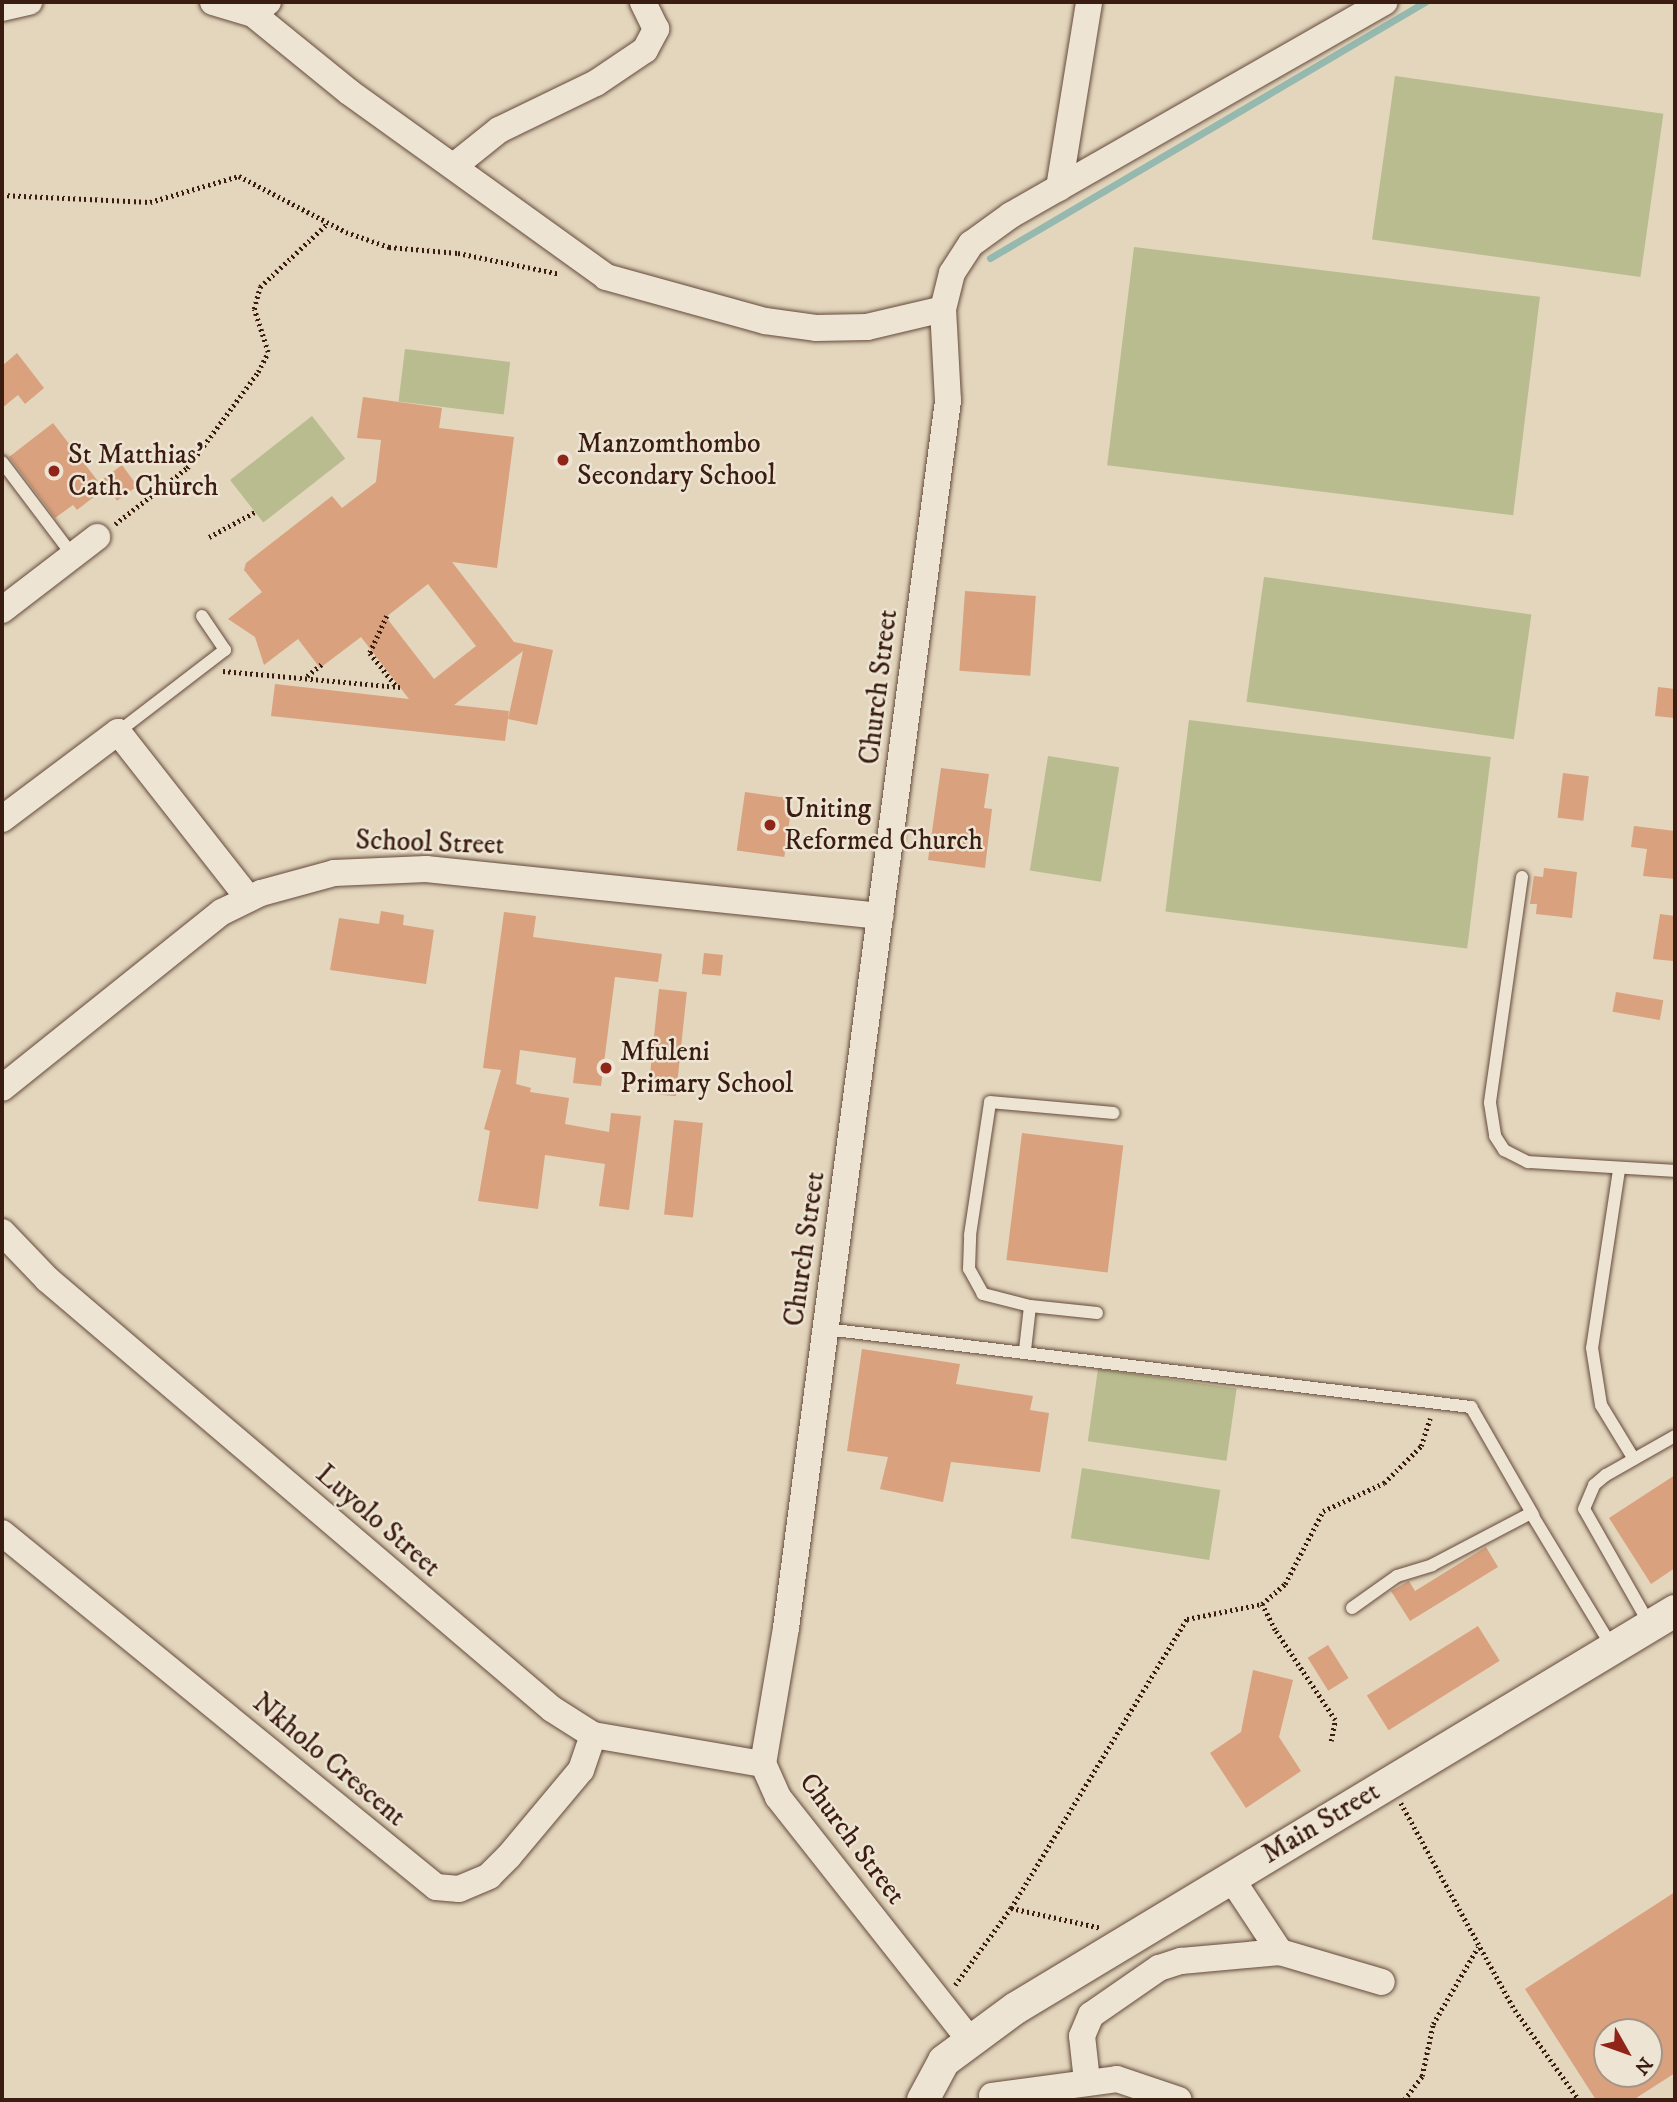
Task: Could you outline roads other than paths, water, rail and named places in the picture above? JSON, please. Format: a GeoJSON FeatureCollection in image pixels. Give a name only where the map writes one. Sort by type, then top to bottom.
{"type":"FeatureCollection","features":[{"type":"Feature","properties":{"kind":"street"},"geometry":{"type":"LineString","coordinates":[[2,8],[29,2]]}},
{"type":"Feature","properties":{"kind":"street"},"geometry":{"type":"LineString","coordinates":[[214,2],[260,8],[349,92],[606,277],[765,321],[816,327],[867,327],[943,309]]}},
{"type":"Feature","properties":{"kind":"street"},"geometry":{"type":"LineString","coordinates":[[454,166],[499,130],[596,83],[645,50],[656,29],[643,2]]}},
{"type":"Feature","properties":{"kind":"street"},"geometry":{"type":"LineString","coordinates":[[1059,188],[1090,2]]}},
{"type":"Feature","properties":{"kind":"street","name":"Church Street"},"geometry":{"type":"LineString","coordinates":[[969,2039],[778,1797],[763,1764],[826,1329],[948,401],[943,309],[952,273],[971,244],[1343,13],[1384,2]]}},
{"type":"Feature","properties":{"kind":"street"},"geometry":{"type":"LineString","coordinates":[[4,604],[97,537]]}},
{"type":"Feature","properties":{"kind":"street"},"geometry":{"type":"LineString","coordinates":[[2,819],[118,732],[249,899]]}},
{"type":"Feature","properties":{"kind":"street","name":"School Street"},"geometry":{"type":"LineString","coordinates":[[2,1088],[222,912],[249,899],[334,873],[426,869],[881,916]]}},
{"type":"Feature","properties":{"kind":"street","name":"Luyolo Street"},"geometry":{"type":"LineString","coordinates":[[2,1232],[47,1279],[552,1709],[593,1735],[763,1764]]}},
{"type":"Feature","properties":{"kind":"street","name":"Nkholo Crescent"},"geometry":{"type":"LineString","coordinates":[[2,1533],[436,1887],[459,1889],[489,1876],[581,1770],[593,1735]]}},
{"type":"Feature","properties":{"kind":"street","name":"Main Street"},"geometry":{"type":"LineString","coordinates":[[923,2100],[944,2061],[969,2039],[1663,1618]]}},
{"type":"Feature","properties":{"kind":"street"},"geometry":{"type":"LineString","coordinates":[[1231,1878],[1280,1952]]}},
{"type":"Feature","properties":{"kind":"street"},"geometry":{"type":"LineString","coordinates":[[1087,2081],[1081,2048],[1085,2025],[1091,2015],[1146,1976],[1181,1961],[1280,1952],[1382,1982]]}},
{"type":"Feature","properties":{"kind":"street"},"geometry":{"type":"LineString","coordinates":[[992,2096],[1087,2081],[1133,2082],[1178,2100]]}},
{"type":"Feature","properties":{"kind":"lane"},"geometry":{"type":"LineString","coordinates":[[2,462],[73,556]]}},
{"type":"Feature","properties":{"kind":"lane"},"geometry":{"type":"LineString","coordinates":[[118,732],[202,669],[225,648],[202,616]]}},
{"type":"Feature","properties":{"kind":"lane"},"geometry":{"type":"LineString","coordinates":[[1522,877],[1490,1103],[1495,1136],[1504,1150],[1528,1162],[1619,1170],[1675,1171]]}},
{"type":"Feature","properties":{"kind":"lane"},"geometry":{"type":"LineString","coordinates":[[1097,1313],[1030,1306],[983,1294],[969,1269],[988,1105],[997,1100],[1114,1113]]}},
{"type":"Feature","properties":{"kind":"lane"},"geometry":{"type":"LineString","coordinates":[[1619,1170],[1592,1348],[1601,1405],[1634,1459]]}},
{"type":"Feature","properties":{"kind":"lane"},"geometry":{"type":"LineString","coordinates":[[1025,1350],[1030,1306]]}},
{"type":"Feature","properties":{"kind":"lane"},"geometry":{"type":"LineString","coordinates":[[826,1329],[1025,1350],[1472,1407],[1613,1648]]}},
{"type":"Feature","properties":{"kind":"lane"},"geometry":{"type":"LineString","coordinates":[[1663,1618],[1584,1509],[1594,1485],[1675,1436]]}},
{"type":"Feature","properties":{"kind":"lane"},"geometry":{"type":"LineString","coordinates":[[1352,1608],[1397,1576],[1432,1565],[1528,1513],[1533,1515]]}},
{"type":"Feature","properties":{"kind":"waterway"},"geometry":{"type":"LineString","coordinates":[[990,258],[1425,2]]}},
{"type":"Feature","properties":{"kind":"place","name":"Manzomthombo Secondary School"},"geometry":{"type":"Point","coordinates":[563,460]}},
{"type":"Feature","properties":{"kind":"place","name":"St Matthias' Cath. Church"},"geometry":{"type":"Point","coordinates":[54,471]}},
{"type":"Feature","properties":{"kind":"place","name":"Uniting Reformed Church"},"geometry":{"type":"Point","coordinates":[770,825]}},
{"type":"Feature","properties":{"kind":"place","name":"Mfuleni Primary School"},"geometry":{"type":"Point","coordinates":[606,1068]}}]}
